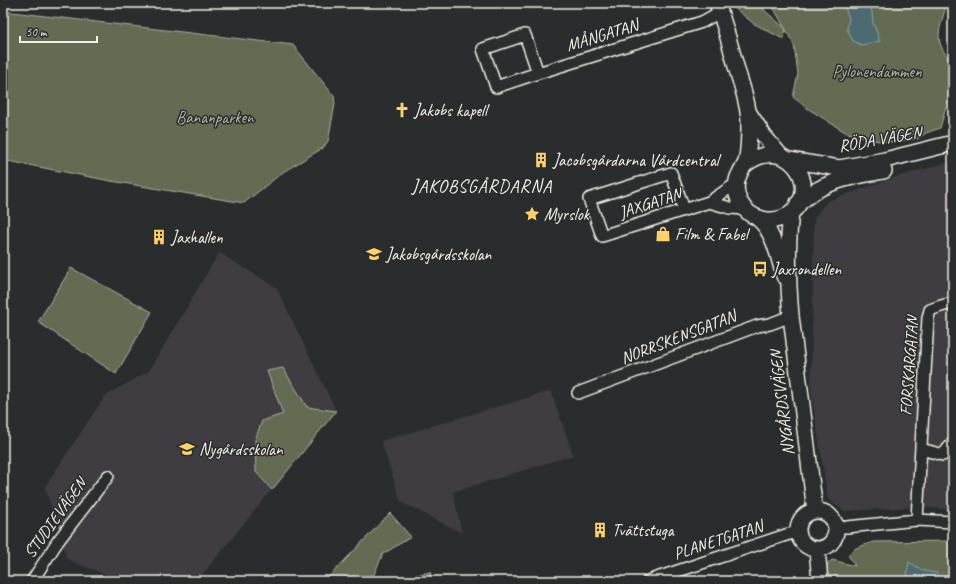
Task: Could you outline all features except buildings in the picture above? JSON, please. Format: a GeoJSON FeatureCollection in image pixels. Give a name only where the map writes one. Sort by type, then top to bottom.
{"type":"FeatureCollection","features":[{"type":"Feature","properties":{"kind":"street","name":"MÅNGATAN"},"geometry":{"type":"LineString","coordinates":[[538,73],[525,36],[483,49],[496,87],[702,22],[719,8]]}},
{"type":"Feature","properties":{"kind":"street"},"geometry":{"type":"LineString","coordinates":[[719,8],[749,113],[749,140],[746,164]]}},
{"type":"Feature","properties":{"kind":"street"},"geometry":{"type":"LineString","coordinates":[[749,113],[764,136],[796,167],[801,176],[803,185],[802,194],[795,208],[783,217],[775,220],[765,220],[751,213],[740,201],[737,192],[737,183],[740,173],[746,164],[753,158],[771,154],[785,158]]}},
{"type":"Feature","properties":{"kind":"street","name":"RÖDA VÄGEN"},"geometry":{"type":"LineString","coordinates":[[785,158],[839,168],[885,160],[953,143]]}},
{"type":"Feature","properties":{"kind":"street","name":"RÖDA VÄGEN"},"geometry":{"type":"LineString","coordinates":[[795,208],[819,189],[844,179],[905,166],[953,153]]}},
{"type":"Feature","properties":{"kind":"street","name":"JAXGATAN"},"geometry":{"type":"LineString","coordinates":[[684,209],[671,173],[589,199],[602,236],[709,202],[737,183]]}},
{"type":"Feature","properties":{"kind":"street","name":"JAXGATAN"},"geometry":{"type":"LineString","coordinates":[[709,202],[751,213]]}},
{"type":"Feature","properties":{"kind":"street","name":"NYGÅRDSVÄGEN"},"geometry":{"type":"LineString","coordinates":[[795,208],[789,233],[789,290],[815,511]]}},
{"type":"Feature","properties":{"kind":"street","name":"NYGÅRDSVÄGEN"},"geometry":{"type":"LineString","coordinates":[[751,213],[764,223],[772,237],[789,290]]}},
{"type":"Feature","properties":{"kind":"street","name":"FORSKARGATAN"},"geometry":{"type":"LineString","coordinates":[[917,520],[930,310],[953,303]]}},
{"type":"Feature","properties":{"kind":"street","name":"NORRSKENSGATAN"},"geometry":{"type":"LineString","coordinates":[[578,393],[757,326],[770,324],[791,316]]}},
{"type":"Feature","properties":{"kind":"street"},"geometry":{"type":"LineString","coordinates":[[921,449],[943,455],[953,442]]}},
{"type":"Feature","properties":{"kind":"street","name":"STUDIEVÄGEN"},"geometry":{"type":"LineString","coordinates":[[32,581],[58,541],[108,476]]}},
{"type":"Feature","properties":{"kind":"street"},"geometry":{"type":"LineString","coordinates":[[815,511],[826,513],[831,517],[836,527],[836,532],[832,542],[827,546],[817,549],[806,546],[799,538],[798,533],[800,521],[804,516],[815,511]]}},
{"type":"Feature","properties":{"kind":"street"},"geometry":{"type":"LineString","coordinates":[[836,527],[917,520],[953,522]]}},
{"type":"Feature","properties":{"kind":"street","name":"PLANETGATAN"},"geometry":{"type":"LineString","coordinates":[[648,581],[790,534],[798,533]]}},
{"type":"Feature","properties":{"kind":"street"},"geometry":{"type":"LineString","coordinates":[[817,549],[820,581]]}},
{"type":"Feature","properties":{"kind":"shaded area"},"geometry":{"type":"Polygon","coordinates":[[[953,161],[953,510],[918,507],[844,511],[828,499],[811,391],[814,219],[821,208],[828,201],[896,177],[953,161]]]}},
{"type":"Feature","properties":{"kind":"shaded area","name":"Nygårdsskolan"},"geometry":{"type":"Polygon","coordinates":[[[219,253],[276,287],[336,411],[197,581],[121,581],[67,559],[45,487],[105,396],[149,371],[219,253]]]}},
{"type":"Feature","properties":{"kind":"shaded area"},"geometry":{"type":"Polygon","coordinates":[[[551,391],[573,455],[453,492],[462,533],[401,502],[381,441],[551,391]]]}},
{"type":"Feature","properties":{"kind":"green space"},"geometry":{"type":"Polygon","coordinates":[[[731,3],[763,3],[764,10],[786,29],[783,39],[753,23],[732,6],[731,3]]]}},
{"type":"Feature","properties":{"kind":"green space","name":"Pylonendammen"},"geometry":{"type":"Polygon","coordinates":[[[771,3],[947,3],[939,34],[942,48],[953,63],[953,83],[940,128],[926,133],[917,139],[890,142],[872,140],[845,132],[807,108],[793,97],[798,74],[794,45],[771,3]]]}},
{"type":"Feature","properties":{"kind":"green space","name":"Bananparken"},"geometry":{"type":"Polygon","coordinates":[[[3,11],[293,45],[334,96],[335,104],[328,141],[323,148],[283,172],[244,203],[111,181],[3,160],[3,11]]]}},
{"type":"Feature","properties":{"kind":"green space"},"geometry":{"type":"Polygon","coordinates":[[[71,268],[152,312],[116,374],[38,322],[71,268]]]}},
{"type":"Feature","properties":{"kind":"green space"},"geometry":{"type":"Polygon","coordinates":[[[283,368],[307,407],[336,411],[272,490],[256,472],[255,440],[262,421],[283,414],[267,371],[283,368]]]}},
{"type":"Feature","properties":{"kind":"green space"},"geometry":{"type":"Polygon","coordinates":[[[390,513],[411,537],[383,554],[371,581],[325,581],[390,513]]]}},
{"type":"Feature","properties":{"kind":"green space"},"geometry":{"type":"Polygon","coordinates":[[[953,541],[953,581],[828,581],[827,564],[832,560],[855,566],[848,555],[856,548],[873,542],[953,541]]]}},
{"type":"Feature","properties":{"kind":"green space"},"geometry":{"type":"Polygon","coordinates":[[[430,572],[433,581],[392,581],[430,572]]]}},
{"type":"Feature","properties":{"kind":"water","name":"Pylonendammen"},"geometry":{"type":"Polygon","coordinates":[[[843,3],[871,3],[873,23],[880,41],[862,45],[853,41],[847,29],[849,18],[843,3]]]}},
{"type":"Feature","properties":{"kind":"water"},"geometry":{"type":"Polygon","coordinates":[[[909,562],[924,571],[937,573],[938,581],[911,581],[907,574],[909,562]]]}},
{"type":"Feature","properties":{"kind":"place","name":"Jakobs kapell"},"geometry":{"type":"Point","coordinates":[402,110]}},
{"type":"Feature","properties":{"kind":"place","name":"Jacobsgårdarna Vårdcentral"},"geometry":{"type":"Point","coordinates":[541,160]}},
{"type":"Feature","properties":{"kind":"place","name":"Myrslok"},"geometry":{"type":"Point","coordinates":[532,214]}},
{"type":"Feature","properties":{"kind":"place","name":"Film & Fabel"},"geometry":{"type":"Point","coordinates":[663,234]}},
{"type":"Feature","properties":{"kind":"place","name":"Jaxhallen"},"geometry":{"type":"Point","coordinates":[159,237]}},
{"type":"Feature","properties":{"kind":"place","name":"Jakobsgårdsskolan"},"geometry":{"type":"Point","coordinates":[374,254]}},
{"type":"Feature","properties":{"kind":"place","name":"Jaxrondellen"},"geometry":{"type":"Point","coordinates":[760,269]}},
{"type":"Feature","properties":{"kind":"place","name":"Nygårdsskolan"},"geometry":{"type":"Point","coordinates":[187,449]}},
{"type":"Feature","properties":{"kind":"place","name":"Tvättstuga"},"geometry":{"type":"Point","coordinates":[600,530]}},
{"type":"Feature","properties":{"kind":"district","name":"JAKOBSGÅRDARNA"},"geometry":{"type":"Point","coordinates":[482,186]}}]}
